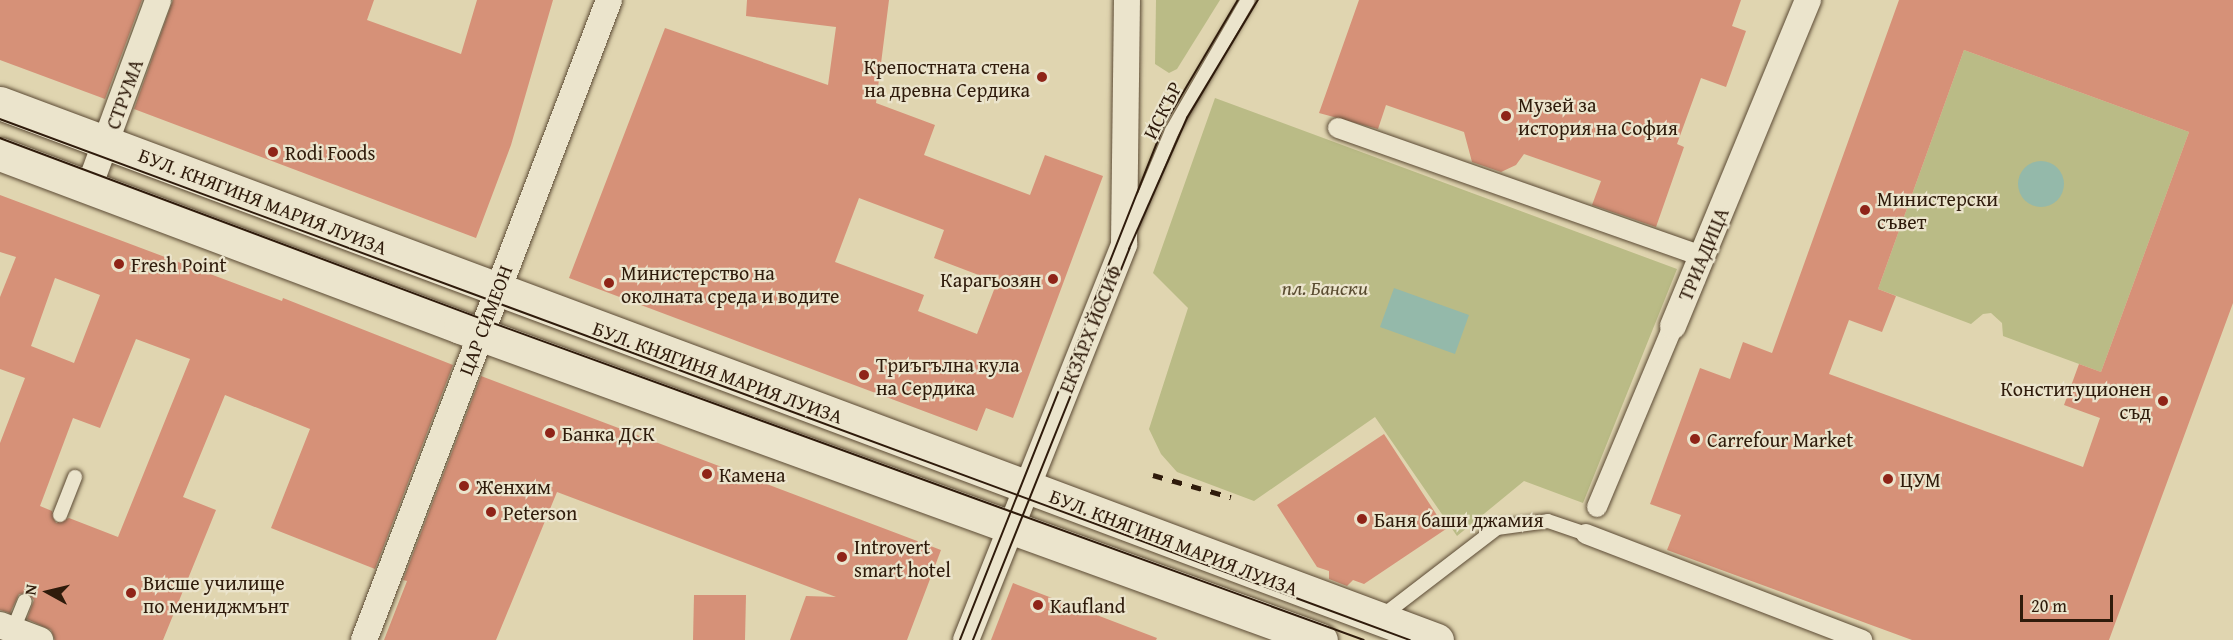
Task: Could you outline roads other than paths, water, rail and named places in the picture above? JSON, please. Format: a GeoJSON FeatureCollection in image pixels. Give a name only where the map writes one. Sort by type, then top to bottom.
{"type":"FeatureCollection","features":[{"type":"Feature","properties":{"kind":"main road","name":"БУЛ. КНЯГИНЯ МАРИЯ ЛУИЗА"},"geometry":{"type":"LineString","coordinates":[[0,103],[1437,640]]}},
{"type":"Feature","properties":{"kind":"main road","name":"БУЛ. КНЯГИНЯ МАРИЯ ЛУИЗА"},"geometry":{"type":"LineString","coordinates":[[0,154],[480,334],[1321,640]]}},
{"type":"Feature","properties":{"kind":"street","name":"СТРУМА"},"geometry":{"type":"LineString","coordinates":[[89,187],[159,0]]}},
{"type":"Feature","properties":{"kind":"street","name":"ЦАР СИМЕОН"},"geometry":{"type":"LineString","coordinates":[[364,640],[609,0]]}},
{"type":"Feature","properties":{"kind":"street","name":"ЕКЗАРХ ЙОСИФ"},"geometry":{"type":"LineString","coordinates":[[966,640],[1124,244],[1127,0]]}},
{"type":"Feature","properties":{"kind":"street","name":"ТРИАДИЦА"},"geometry":{"type":"LineString","coordinates":[[1597,507],[1808,0]]}},
{"type":"Feature","properties":{"kind":"street"},"geometry":{"type":"LineString","coordinates":[[1338,128],[1702,256]]}},
{"type":"Feature","properties":{"kind":"street"},"geometry":{"type":"LineString","coordinates":[[1586,534],[1862,640]]}},
{"type":"Feature","properties":{"kind":"street"},"geometry":{"type":"LineString","coordinates":[[7,627],[40,640]]}},
{"type":"Feature","properties":{"kind":"lane","name":"ИСКЪР"},"geometry":{"type":"LineString","coordinates":[[1124,244],[1172,130],[1248,0]]}},
{"type":"Feature","properties":{"kind":"lane"},"geometry":{"type":"LineString","coordinates":[[60,514],[75,477]]}},
{"type":"Feature","properties":{"kind":"lane"},"geometry":{"type":"LineString","coordinates":[[1378,619],[1497,528],[1548,521],[1586,534]]}},
{"type":"Feature","properties":{"kind":"lane"},"geometry":{"type":"LineString","coordinates":[[7,627],[25,601]]}},
{"type":"Feature","properties":{"kind":"tram line"},"geometry":{"type":"LineString","coordinates":[[960,640],[1164,125],[1238,0]]}},
{"type":"Feature","properties":{"kind":"tram line"},"geometry":{"type":"LineString","coordinates":[[973,640],[1129,249],[1187,118],[1258,0]]}},
{"type":"Feature","properties":{"kind":"tram line"},"geometry":{"type":"LineString","coordinates":[[0,119],[1410,640]]}},
{"type":"Feature","properties":{"kind":"tram line"},"geometry":{"type":"LineString","coordinates":[[0,138],[485,320],[1364,640]]}},
{"type":"Feature","properties":{"kind":"railway"},"geometry":{"type":"LineString","coordinates":[[1153,475],[1231,497]]}},
{"type":"Feature","properties":{"kind":"place","name":"Крепостната стена на древна Сердика"},"geometry":{"type":"Point","coordinates":[1042,77]}},
{"type":"Feature","properties":{"kind":"place","name":"Музей за история на София"},"geometry":{"type":"Point","coordinates":[1506,116]}},
{"type":"Feature","properties":{"kind":"place","name":"Rodi Foods"},"geometry":{"type":"Point","coordinates":[273,152]}},
{"type":"Feature","properties":{"kind":"place","name":"Министерски съвет"},"geometry":{"type":"Point","coordinates":[1865,210]}},
{"type":"Feature","properties":{"kind":"place","name":"Fresh Point"},"geometry":{"type":"Point","coordinates":[119,264]}},
{"type":"Feature","properties":{"kind":"place","name":"Карагьозян"},"geometry":{"type":"Point","coordinates":[1053,279]}},
{"type":"Feature","properties":{"kind":"place","name":"Министерство на околната среда и водите"},"geometry":{"type":"Point","coordinates":[609,283]}},
{"type":"Feature","properties":{"kind":"place","name":"Триъгълна кула на Сердика"},"geometry":{"type":"Point","coordinates":[864,375]}},
{"type":"Feature","properties":{"kind":"place","name":"Конституционен съд"},"geometry":{"type":"Point","coordinates":[2163,401]}},
{"type":"Feature","properties":{"kind":"place","name":"Банка ДСК"},"geometry":{"type":"Point","coordinates":[550,433]}},
{"type":"Feature","properties":{"kind":"place","name":"Carrefour Market"},"geometry":{"type":"Point","coordinates":[1695,439]}},
{"type":"Feature","properties":{"kind":"place","name":"Камена"},"geometry":{"type":"Point","coordinates":[707,474]}},
{"type":"Feature","properties":{"kind":"place","name":"ЦУМ"},"geometry":{"type":"Point","coordinates":[1888,479]}},
{"type":"Feature","properties":{"kind":"place","name":"Женхим"},"geometry":{"type":"Point","coordinates":[464,486]}},
{"type":"Feature","properties":{"kind":"place","name":"Peterson"},"geometry":{"type":"Point","coordinates":[491,512]}},
{"type":"Feature","properties":{"kind":"place","name":"Баня баши джамия"},"geometry":{"type":"Point","coordinates":[1362,519]}},
{"type":"Feature","properties":{"kind":"place","name":"Introvert smart hotel"},"geometry":{"type":"Point","coordinates":[842,557]}},
{"type":"Feature","properties":{"kind":"place","name":"Висше училище по мениджмънт"},"geometry":{"type":"Point","coordinates":[131,593]}},
{"type":"Feature","properties":{"kind":"place","name":"Kaufland"},"geometry":{"type":"Point","coordinates":[1038,605]}},
{"type":"Feature","properties":{"kind":"park label","name":"пл. Бански"},"geometry":{"type":"Point","coordinates":[1325,287]}}]}
